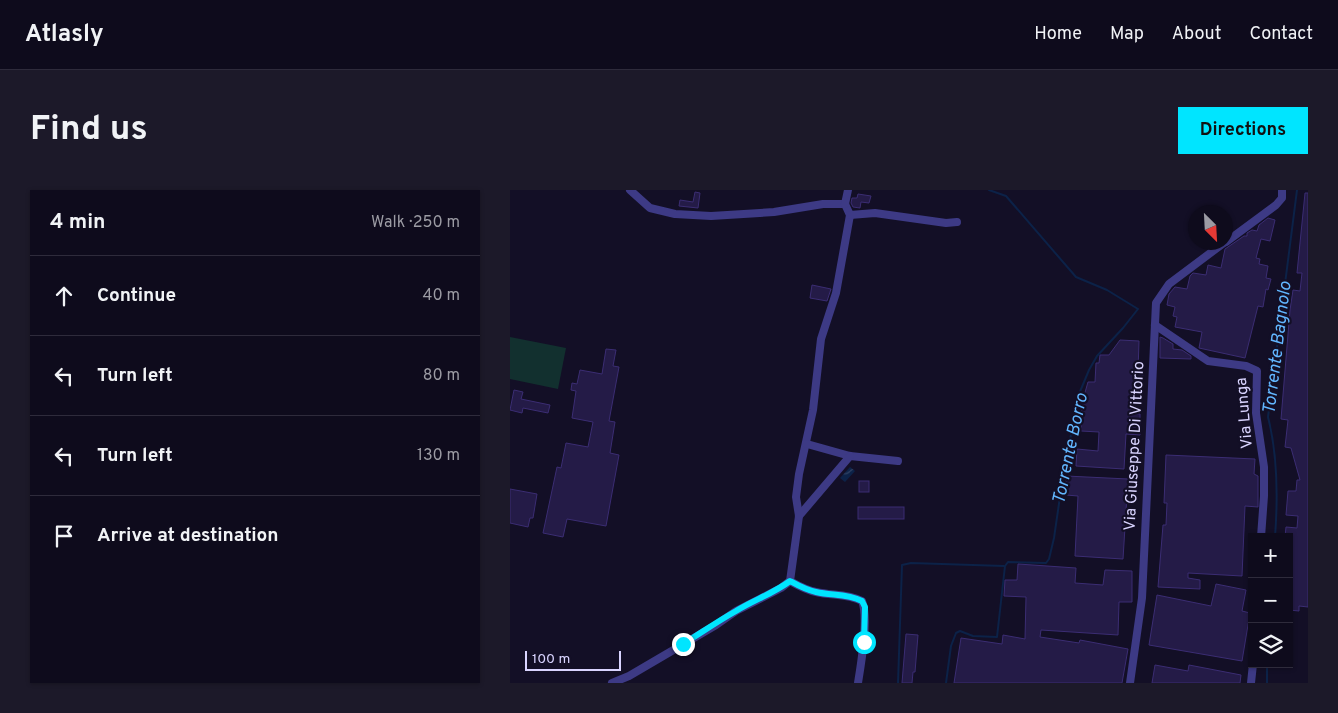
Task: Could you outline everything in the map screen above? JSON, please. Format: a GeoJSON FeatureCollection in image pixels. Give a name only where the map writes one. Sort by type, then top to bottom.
{"type":"FeatureCollection","features":[{"type":"Feature","properties":{"kind":"street"},"geometry":{"type":"LineString","coordinates":[[630,190],[650,208],[684,215],[711,216],[774,212],[823,204],[845,204]]}},
{"type":"Feature","properties":{"kind":"street"},"geometry":{"type":"LineString","coordinates":[[612,683],[629,676],[713,627],[736,611],[781,588],[790,581],[799,516],[796,497],[798,482],[813,410],[821,339],[836,293],[850,215],[845,204],[848,190]]}},
{"type":"Feature","properties":{"kind":"street","name":"Via Giuseppe Di Vittorio"},"geometry":{"type":"LineString","coordinates":[[1233,236],[1276,205],[1282,198],[1282,190]]}},
{"type":"Feature","properties":{"kind":"street"},"geometry":{"type":"LineString","coordinates":[[850,215],[876,213],[957,222]]}},
{"type":"Feature","properties":{"kind":"street","name":"Via Giuseppe Di Vittorio"},"geometry":{"type":"LineString","coordinates":[[1130,683],[1142,598],[1156,303],[1169,284],[1214,250]]}},
{"type":"Feature","properties":{"kind":"street","name":"Via Lunga"},"geometry":{"type":"LineString","coordinates":[[1155,324],[1208,361],[1246,366],[1257,372],[1256,413],[1264,467],[1261,533]]}},
{"type":"Feature","properties":{"kind":"street"},"geometry":{"type":"LineString","coordinates":[[807,444],[850,456],[898,461]]}},
{"type":"Feature","properties":{"kind":"street"},"geometry":{"type":"LineString","coordinates":[[799,516],[850,456]]}},
{"type":"Feature","properties":{"kind":"street"},"geometry":{"type":"LineString","coordinates":[[790,581],[817,593],[852,596],[862,601],[865,607],[864,642],[858,683]]}},
{"type":"Feature","properties":{"kind":"street"},"geometry":{"type":"LineString","coordinates":[[1251,683],[1253,668]]}},
{"type":"Feature","properties":{"kind":"green space"},"geometry":{"type":"Polygon","coordinates":[[[510,337],[566,348],[558,389],[510,379],[510,337]]]}},
{"type":"Feature","properties":{"kind":"water"},"geometry":{"type":"Polygon","coordinates":[[[850,467],[855,471],[845,482],[840,478],[850,467]]]}},
{"type":"Feature","properties":{"kind":"building"},"geometry":{"type":"Polygon","coordinates":[[[695,192],[700,193],[698,208],[679,206],[680,200],[693,202],[695,192]]]}},
{"type":"Feature","properties":{"kind":"building"},"geometry":{"type":"Polygon","coordinates":[[[1305,193],[1308,193],[1308,607],[1299,606],[1299,611],[1293,610],[1293,533],[1285,533],[1286,527],[1297,528],[1298,516],[1286,515],[1288,491],[1296,491],[1297,480],[1300,480],[1291,448],[1285,447],[1288,420],[1281,419],[1290,310],[1293,290],[1300,291],[1302,273],[1297,273],[1305,193]]]}},
{"type":"Feature","properties":{"kind":"building"},"geometry":{"type":"Polygon","coordinates":[[[858,194],[871,196],[869,203],[861,202],[860,208],[853,207],[851,203],[852,198],[857,198],[858,194]]]}},
{"type":"Feature","properties":{"kind":"building"},"geometry":{"type":"Polygon","coordinates":[[[1268,218],[1275,220],[1270,241],[1261,239],[1256,258],[1260,259],[1259,264],[1268,266],[1266,278],[1271,279],[1268,290],[1266,289],[1263,307],[1258,306],[1245,358],[1199,348],[1202,332],[1175,327],[1177,317],[1173,316],[1175,307],[1167,305],[1169,294],[1175,287],[1187,289],[1190,276],[1193,273],[1206,275],[1208,265],[1221,268],[1225,250],[1233,250],[1233,244],[1247,236],[1247,233],[1252,230],[1257,231],[1259,225],[1268,218]]]}},
{"type":"Feature","properties":{"kind":"building"},"geometry":{"type":"Polygon","coordinates":[[[812,285],[831,289],[827,301],[810,298],[812,285]]]}},
{"type":"Feature","properties":{"kind":"building"},"geometry":{"type":"Polygon","coordinates":[[[1160,337],[1173,344],[1173,349],[1182,350],[1191,356],[1191,359],[1160,358],[1160,337]]]}},
{"type":"Feature","properties":{"kind":"building"},"geometry":{"type":"Polygon","coordinates":[[[1120,340],[1139,341],[1138,372],[1143,372],[1141,400],[1132,400],[1131,413],[1140,414],[1140,435],[1126,434],[1124,469],[1076,466],[1077,449],[1098,451],[1099,432],[1081,431],[1082,403],[1088,382],[1095,382],[1096,363],[1099,363],[1100,355],[1109,355],[1120,340]]]}},
{"type":"Feature","properties":{"kind":"building"},"geometry":{"type":"Polygon","coordinates":[[[606,349],[616,350],[613,366],[619,367],[609,421],[615,422],[610,453],[619,455],[606,526],[567,519],[563,537],[543,533],[557,467],[561,468],[566,443],[588,447],[593,422],[572,418],[576,391],[571,390],[572,383],[577,384],[580,370],[602,374],[606,349]]]}},
{"type":"Feature","properties":{"kind":"building"},"geometry":{"type":"Polygon","coordinates":[[[514,390],[523,392],[521,399],[550,405],[548,413],[523,408],[522,413],[510,410],[514,390]]]}},
{"type":"Feature","properties":{"kind":"building"},"geometry":{"type":"Polygon","coordinates":[[[1166,455],[1255,459],[1254,474],[1258,476],[1258,507],[1245,506],[1242,576],[1188,573],[1188,578],[1200,580],[1200,589],[1158,587],[1163,525],[1166,525],[1167,503],[1164,503],[1166,455]]]}},
{"type":"Feature","properties":{"kind":"building"},"geometry":{"type":"Polygon","coordinates":[[[1066,476],[1128,479],[1123,559],[1075,556],[1078,496],[1066,495],[1066,476]]]}},
{"type":"Feature","properties":{"kind":"building"},"geometry":{"type":"Polygon","coordinates":[[[859,481],[869,481],[869,492],[859,492],[859,481]]]}},
{"type":"Feature","properties":{"kind":"building"},"geometry":{"type":"Polygon","coordinates":[[[510,489],[537,494],[533,518],[530,518],[528,527],[510,523],[510,489]]]}},
{"type":"Feature","properties":{"kind":"building"},"geometry":{"type":"Polygon","coordinates":[[[858,507],[904,507],[904,519],[858,519],[858,507]]]}},
{"type":"Feature","properties":{"kind":"building"},"geometry":{"type":"Polygon","coordinates":[[[1018,564],[1076,568],[1075,583],[1103,585],[1105,570],[1132,571],[1132,602],[1119,602],[1118,635],[1041,630],[1040,637],[1079,643],[1080,640],[1128,649],[1122,683],[954,683],[961,638],[1002,644],[1003,635],[1025,639],[1026,597],[1004,596],[1005,580],[1017,580],[1018,564]]]}},
{"type":"Feature","properties":{"kind":"building"},"geometry":{"type":"Polygon","coordinates":[[[1216,584],[1246,590],[1242,611],[1248,612],[1248,625],[1242,661],[1149,645],[1157,595],[1211,606],[1216,584]]]}},
{"type":"Feature","properties":{"kind":"building"},"geometry":{"type":"Polygon","coordinates":[[[906,634],[918,635],[915,672],[913,672],[912,683],[902,683],[906,634]]]}},
{"type":"Feature","properties":{"kind":"building"},"geometry":{"type":"Polygon","coordinates":[[[1155,665],[1188,671],[1189,665],[1241,675],[1240,683],[1152,683],[1155,665]]]}},
{"type":"Feature","properties":{"kind":"waterway","name":"Torrente Borro"},"geometry":{"type":"LineString","coordinates":[[946,683],[951,646],[956,633],[960,631],[973,636],[997,637],[1005,566],[1008,562],[1046,563],[1049,559],[1079,394],[1097,356],[1138,309],[1107,290],[1076,277],[1006,196],[989,190]]}},
{"type":"Feature","properties":{"kind":"waterway","name":"Torrente Bagnolo"},"geometry":{"type":"LineString","coordinates":[[1275,533],[1276,477],[1274,447],[1268,417],[1297,190]]}},
{"type":"Feature","properties":{"kind":"waterway"},"geometry":{"type":"LineString","coordinates":[[898,683],[902,565],[911,563],[1004,566]]}},
{"type":"Feature","properties":{"kind":"waterway","name":"Torrente Bagnolo"},"geometry":{"type":"LineString","coordinates":[[1267,668],[1267,683]]}},
{"type":"Feature","properties":{"kind":"route"},"geometry":{"type":"LineString","coordinates":[[683,644],[736,611],[781,588],[790,581],[817,593],[852,596],[862,601],[865,607],[864,642]]}}]}
